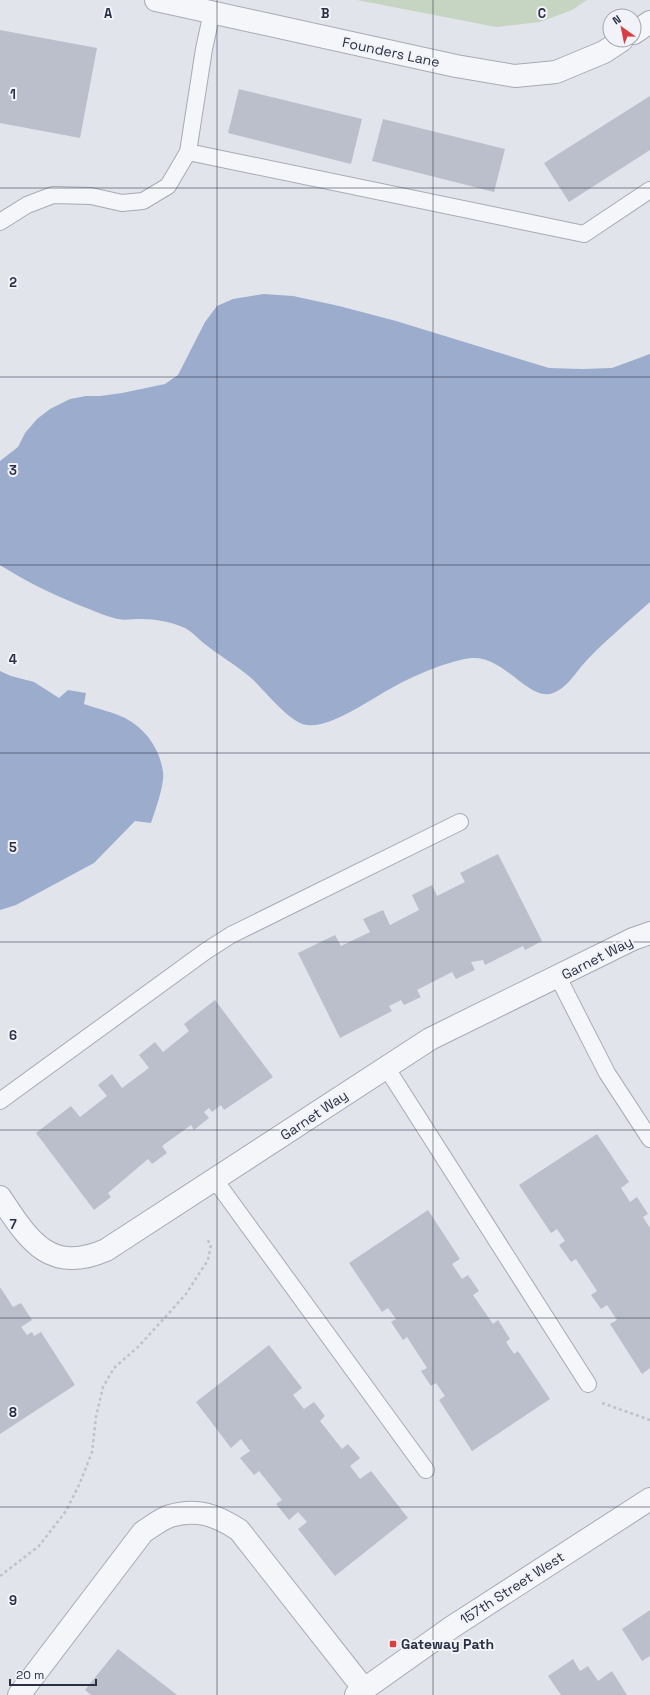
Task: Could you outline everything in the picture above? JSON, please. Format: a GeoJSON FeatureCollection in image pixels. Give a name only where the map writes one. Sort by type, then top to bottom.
{"type":"FeatureCollection","features":[{"type":"Feature","properties":{"kind":"street","name":"Founders Lane"},"geometry":{"type":"LineString","coordinates":[[156,0],[200,7],[456,66],[515,76],[556,72],[604,52],[610,48]]}},
{"type":"Feature","properties":{"kind":"street","name":"Garnet Way"},"geometry":{"type":"LineString","coordinates":[[0,1197],[23,1231],[38,1247],[55,1256],[73,1258],[91,1257],[106,1250],[216,1180],[430,1039],[633,939],[650,933]]}},
{"type":"Feature","properties":{"kind":"street","name":"157th Street West"},"geometry":{"type":"LineString","coordinates":[[360,1692],[452,1627],[650,1498]]}},
{"type":"Feature","properties":{"kind":"street"},"geometry":{"type":"LineString","coordinates":[[19,1695],[143,1532],[169,1516],[199,1512],[222,1519],[239,1530],[360,1692]]}},
{"type":"Feature","properties":{"kind":"lane"},"geometry":{"type":"LineString","coordinates":[[0,222],[27,205],[53,195],[91,196],[122,203],[143,201],[168,186],[188,152],[204,49],[200,7]]}},
{"type":"Feature","properties":{"kind":"lane"},"geometry":{"type":"LineString","coordinates":[[188,152],[584,234],[650,190]]}},
{"type":"Feature","properties":{"kind":"lane"},"geometry":{"type":"LineString","coordinates":[[0,1101],[206,951],[231,935],[460,822]]}},
{"type":"Feature","properties":{"kind":"lane"},"geometry":{"type":"LineString","coordinates":[[558,977],[607,1073],[650,1139]]}},
{"type":"Feature","properties":{"kind":"lane"},"geometry":{"type":"LineString","coordinates":[[386,1067],[588,1384]]}},
{"type":"Feature","properties":{"kind":"lane"},"geometry":{"type":"LineString","coordinates":[[216,1180],[426,1470]]}},
{"type":"Feature","properties":{"kind":"path"},"geometry":{"type":"LineString","coordinates":[[0,1576],[39,1546],[66,1511],[80,1483],[92,1452],[96,1417],[103,1387],[114,1368],[139,1346],[186,1294],[208,1260],[211,1245],[207,1239]]}},
{"type":"Feature","properties":{"kind":"path"},"geometry":{"type":"LineString","coordinates":[[588,1384],[583,1396],[650,1420]]}},
{"type":"Feature","properties":{"kind":"green space"},"geometry":{"type":"Polygon","coordinates":[[[357,0],[587,0],[572,10],[540,22],[496,27],[357,0]]]}},
{"type":"Feature","properties":{"kind":"water"},"geometry":{"type":"Polygon","coordinates":[[[264,294],[293,296],[339,306],[396,321],[549,368],[612,368],[650,354],[650,602],[610,637],[564,687],[553,693],[544,694],[535,691],[495,664],[484,659],[463,659],[433,668],[397,685],[340,717],[317,725],[307,725],[292,718],[277,705],[256,682],[185,628],[158,620],[127,620],[108,616],[43,589],[0,565],[0,461],[18,447],[25,433],[37,419],[50,409],[70,399],[122,393],[165,384],[178,375],[205,322],[217,306],[233,299],[264,294]]]}},
{"type":"Feature","properties":{"kind":"water"},"geometry":{"type":"Polygon","coordinates":[[[0,671],[11,676],[34,682],[59,698],[68,690],[86,693],[84,704],[116,714],[133,723],[151,740],[159,755],[163,772],[163,783],[151,823],[135,821],[94,863],[16,905],[0,910],[0,671]]]}},
{"type":"Feature","properties":{"kind":"building"},"geometry":{"type":"Polygon","coordinates":[[[0,30],[97,48],[80,138],[0,123],[0,30]]]}},
{"type":"Feature","properties":{"kind":"building"},"geometry":{"type":"Polygon","coordinates":[[[239,89],[362,119],[351,164],[228,133],[239,89]]]}},
{"type":"Feature","properties":{"kind":"building"},"geometry":{"type":"Polygon","coordinates":[[[650,96],[650,150],[569,202],[544,163],[650,96]]]}},
{"type":"Feature","properties":{"kind":"building"},"geometry":{"type":"Polygon","coordinates":[[[383,119],[505,149],[494,192],[372,161],[383,119]]]}},
{"type":"Feature","properties":{"kind":"building"},"geometry":{"type":"Polygon","coordinates":[[[498,854],[542,941],[525,950],[523,946],[485,965],[483,960],[471,962],[475,970],[456,979],[452,972],[417,990],[421,997],[404,1005],[401,1000],[389,1006],[392,1011],[340,1038],[298,953],[335,935],[341,946],[370,932],[363,919],[383,910],[390,925],[419,910],[412,895],[432,885],[437,896],[465,882],[460,873],[498,854]]]}},
{"type":"Feature","properties":{"kind":"building"},"geometry":{"type":"Polygon","coordinates":[[[215,1000],[273,1077],[224,1110],[221,1105],[212,1112],[209,1108],[204,1112],[209,1118],[194,1130],[191,1125],[162,1146],[167,1153],[152,1164],[148,1159],[108,1193],[111,1197],[94,1210],[36,1133],[71,1106],[80,1117],[107,1096],[98,1085],[112,1074],[122,1088],[149,1068],[139,1055],[155,1042],[163,1052],[189,1031],[184,1024],[215,1000]]]}},
{"type":"Feature","properties":{"kind":"building"},"geometry":{"type":"Polygon","coordinates":[[[597,1134],[629,1182],[621,1188],[630,1202],[637,1197],[648,1214],[643,1217],[650,1228],[650,1368],[642,1374],[610,1324],[617,1320],[607,1305],[601,1309],[591,1295],[597,1291],[576,1259],[571,1262],[559,1245],[565,1241],[557,1229],[551,1233],[519,1185],[597,1134]]]}},
{"type":"Feature","properties":{"kind":"building"},"geometry":{"type":"Polygon","coordinates":[[[428,1210],[460,1259],[452,1264],[462,1279],[468,1275],[479,1291],[473,1295],[493,1324],[498,1320],[510,1339],[506,1342],[514,1354],[518,1351],[550,1399],[472,1451],[439,1400],[445,1396],[436,1383],[431,1386],[421,1371],[427,1368],[407,1337],[403,1340],[391,1322],[396,1319],[388,1308],[382,1312],[349,1263],[428,1210]]]}},
{"type":"Feature","properties":{"kind":"building"},"geometry":{"type":"Polygon","coordinates":[[[0,1287],[13,1307],[21,1303],[32,1320],[21,1327],[27,1335],[32,1332],[34,1336],[41,1332],[75,1385],[0,1434],[0,1287]]]}},
{"type":"Feature","properties":{"kind":"building"},"geometry":{"type":"Polygon","coordinates":[[[269,1345],[302,1388],[293,1395],[304,1409],[314,1402],[325,1416],[320,1421],[342,1449],[348,1444],[360,1458],[350,1466],[360,1479],[371,1471],[408,1518],[335,1576],[298,1529],[307,1522],[298,1512],[289,1520],[276,1504],[282,1500],[259,1471],[254,1475],[240,1458],[250,1451],[241,1439],[231,1448],[196,1402],[269,1345]]]}},
{"type":"Feature","properties":{"kind":"building"},"geometry":{"type":"Polygon","coordinates":[[[650,1610],[650,1656],[642,1661],[622,1629],[650,1610]]]}},
{"type":"Feature","properties":{"kind":"building"},"geometry":{"type":"Polygon","coordinates":[[[118,1649],[177,1695],[91,1695],[85,1690],[118,1649]]]}},
{"type":"Feature","properties":{"kind":"building"},"geometry":{"type":"Polygon","coordinates":[[[573,1659],[580,1671],[588,1666],[598,1681],[612,1671],[627,1695],[561,1695],[548,1676],[573,1659]]]}},
{"type":"Feature","properties":{"kind":"place","name":"Gateway Path"},"geometry":{"type":"Point","coordinates":[393,1644]}}]}
